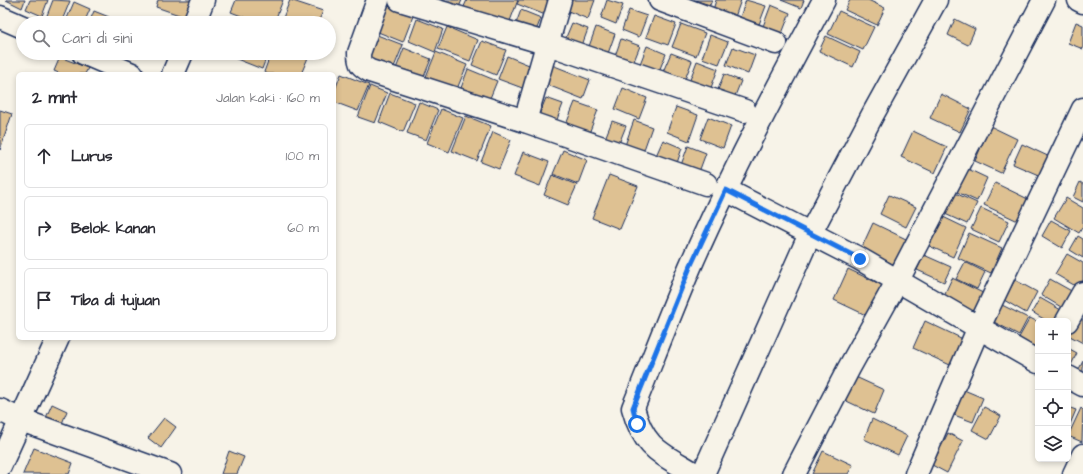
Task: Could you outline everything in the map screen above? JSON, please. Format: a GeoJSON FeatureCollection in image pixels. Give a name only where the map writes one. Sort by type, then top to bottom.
{"type":"FeatureCollection","features":[{"type":"Feature","properties":{"kind":"street"},"geometry":{"type":"LineString","coordinates":[[197,16],[203,0]]}},
{"type":"Feature","properties":{"kind":"street"},"geometry":{"type":"LineString","coordinates":[[378,0],[359,53],[359,61],[361,66],[370,71],[525,121],[716,187],[898,280],[1035,360]]}},
{"type":"Feature","properties":{"kind":"street"},"geometry":{"type":"LineString","coordinates":[[400,0],[548,44],[745,111]]}},
{"type":"Feature","properties":{"kind":"street"},"geometry":{"type":"LineString","coordinates":[[525,121],[560,0]]}},
{"type":"Feature","properties":{"kind":"street"},"geometry":{"type":"LineString","coordinates":[[660,0],[776,43]]}},
{"type":"Feature","properties":{"kind":"street"},"geometry":{"type":"LineString","coordinates":[[695,474],[657,451],[645,439],[637,424],[633,408],[690,267],[716,187],[764,112],[824,0]]}},
{"type":"Feature","properties":{"kind":"street"},"geometry":{"type":"LineString","coordinates":[[703,474],[810,234],[873,114],[936,0]]}},
{"type":"Feature","properties":{"kind":"street"},"geometry":{"type":"LineString","coordinates":[[794,474],[849,368],[898,280],[1044,0]]}},
{"type":"Feature","properties":{"kind":"street"},"geometry":{"type":"LineString","coordinates":[[1079,0],[1083,2]]}},
{"type":"Feature","properties":{"kind":"street"},"geometry":{"type":"LineString","coordinates":[[0,17],[16,24]]}},
{"type":"Feature","properties":{"kind":"street"},"geometry":{"type":"LineString","coordinates":[[99,60],[127,72]]}},
{"type":"Feature","properties":{"kind":"street"},"geometry":{"type":"LineString","coordinates":[[175,72],[179,60]]}},
{"type":"Feature","properties":{"kind":"street"},"geometry":{"type":"LineString","coordinates":[[916,474],[978,327],[1083,109]]}},
{"type":"Feature","properties":{"kind":"street"},"geometry":{"type":"LineString","coordinates":[[1069,318],[1083,293]]}},
{"type":"Feature","properties":{"kind":"street"},"geometry":{"type":"LineString","coordinates":[[0,466],[57,340]]}},
{"type":"Feature","properties":{"kind":"street"},"geometry":{"type":"LineString","coordinates":[[1071,379],[1083,385]]}},
{"type":"Feature","properties":{"kind":"street"},"geometry":{"type":"LineString","coordinates":[[0,410],[21,420],[170,474]]}},
{"type":"Feature","properties":{"kind":"street"},"geometry":{"type":"LineString","coordinates":[[1074,474],[1083,455]]}},
{"type":"Feature","properties":{"kind":"building"},"geometry":{"type":"Polygon","coordinates":[[[6,0],[25,0],[22,8],[6,0]]]}},
{"type":"Feature","properties":{"kind":"building"},"geometry":{"type":"Polygon","coordinates":[[[30,0],[48,0],[42,16],[26,9],[30,0]]]}},
{"type":"Feature","properties":{"kind":"building"},"geometry":{"type":"Polygon","coordinates":[[[53,0],[70,1],[64,16],[47,16],[53,0]]]}},
{"type":"Feature","properties":{"kind":"building"},"geometry":{"type":"Polygon","coordinates":[[[158,0],[192,0],[185,16],[156,7],[158,0]]]}},
{"type":"Feature","properties":{"kind":"building"},"geometry":{"type":"Polygon","coordinates":[[[236,0],[283,0],[277,16],[241,16],[231,12],[236,0]]]}},
{"type":"Feature","properties":{"kind":"building"},"geometry":{"type":"Polygon","coordinates":[[[290,0],[323,11],[321,16],[284,16],[290,0]]]}},
{"type":"Feature","properties":{"kind":"building"},"geometry":{"type":"Polygon","coordinates":[[[426,0],[462,0],[457,12],[426,0]]]}},
{"type":"Feature","properties":{"kind":"building"},"geometry":{"type":"Polygon","coordinates":[[[467,0],[518,0],[507,29],[462,11],[467,0]]]}},
{"type":"Feature","properties":{"kind":"building"},"geometry":{"type":"Polygon","coordinates":[[[519,0],[554,0],[548,16],[517,4],[519,0]]]}},
{"type":"Feature","properties":{"kind":"building"},"geometry":{"type":"Polygon","coordinates":[[[572,0],[595,0],[588,19],[568,11],[572,0]]]}},
{"type":"Feature","properties":{"kind":"building"},"geometry":{"type":"Polygon","coordinates":[[[607,0],[623,5],[616,24],[601,18],[607,0]]]}},
{"type":"Feature","properties":{"kind":"building"},"geometry":{"type":"Polygon","coordinates":[[[694,0],[712,0],[710,5],[694,0]]]}},
{"type":"Feature","properties":{"kind":"building"},"geometry":{"type":"Polygon","coordinates":[[[716,0],[741,0],[735,17],[713,10],[716,0]]]}},
{"type":"Feature","properties":{"kind":"building"},"geometry":{"type":"Polygon","coordinates":[[[746,0],[766,6],[758,27],[739,20],[746,0]]]}},
{"type":"Feature","properties":{"kind":"building"},"geometry":{"type":"Polygon","coordinates":[[[781,0],[804,0],[801,8],[781,0]]]}},
{"type":"Feature","properties":{"kind":"building"},"geometry":{"type":"Polygon","coordinates":[[[850,0],[868,0],[885,8],[877,25],[845,10],[850,0]]]}},
{"type":"Feature","properties":{"kind":"building"},"geometry":{"type":"Polygon","coordinates":[[[74,2],[90,9],[87,16],[68,16],[74,2]]]}},
{"type":"Feature","properties":{"kind":"building"},"geometry":{"type":"Polygon","coordinates":[[[383,4],[413,16],[403,42],[373,30],[383,4]]]}},
{"type":"Feature","properties":{"kind":"building"},"geometry":{"type":"Polygon","coordinates":[[[771,5],[790,13],[781,36],[762,29],[771,5]]]}},
{"type":"Feature","properties":{"kind":"building"},"geometry":{"type":"Polygon","coordinates":[[[521,10],[541,18],[534,36],[514,29],[521,10]]]}},
{"type":"Feature","properties":{"kind":"building"},"geometry":{"type":"Polygon","coordinates":[[[629,10],[647,16],[639,37],[622,30],[629,10]]]}},
{"type":"Feature","properties":{"kind":"building"},"geometry":{"type":"Polygon","coordinates":[[[94,11],[106,16],[92,16],[94,11]]]}},
{"type":"Feature","properties":{"kind":"building"},"geometry":{"type":"Polygon","coordinates":[[[839,11],[874,27],[863,50],[828,34],[839,11]]]}},
{"type":"Feature","properties":{"kind":"building"},"geometry":{"type":"Polygon","coordinates":[[[654,16],[676,24],[668,45],[646,37],[654,16]]]}},
{"type":"Feature","properties":{"kind":"building"},"geometry":{"type":"Polygon","coordinates":[[[417,19],[443,29],[435,52],[409,41],[417,19]]]}},
{"type":"Feature","properties":{"kind":"building"},"geometry":{"type":"Polygon","coordinates":[[[955,19],[975,29],[968,45],[948,35],[955,19]]]}},
{"type":"Feature","properties":{"kind":"building"},"geometry":{"type":"Polygon","coordinates":[[[1076,22],[1083,25],[1083,49],[1068,43],[1076,22]]]}},
{"type":"Feature","properties":{"kind":"building"},"geometry":{"type":"Polygon","coordinates":[[[572,23],[588,29],[581,48],[564,42],[572,23]]]}},
{"type":"Feature","properties":{"kind":"building"},"geometry":{"type":"Polygon","coordinates":[[[681,24],[705,33],[696,56],[672,47],[681,24]]]}},
{"type":"Feature","properties":{"kind":"building"},"geometry":{"type":"Polygon","coordinates":[[[447,27],[478,40],[470,61],[438,49],[447,27]]]}},
{"type":"Feature","properties":{"kind":"building"},"geometry":{"type":"Polygon","coordinates":[[[596,27],[615,34],[606,59],[587,52],[596,27]]]}},
{"type":"Feature","properties":{"kind":"building"},"geometry":{"type":"Polygon","coordinates":[[[372,33],[403,45],[392,72],[361,60],[372,33]]]}},
{"type":"Feature","properties":{"kind":"building"},"geometry":{"type":"Polygon","coordinates":[[[710,35],[728,42],[719,64],[702,58],[710,35]]]}},
{"type":"Feature","properties":{"kind":"building"},"geometry":{"type":"Polygon","coordinates":[[[826,36],[860,52],[853,67],[819,51],[826,36]]]}},
{"type":"Feature","properties":{"kind":"building"},"geometry":{"type":"Polygon","coordinates":[[[621,39],[640,46],[632,66],[614,59],[621,39]]]}},
{"type":"Feature","properties":{"kind":"building"},"geometry":{"type":"Polygon","coordinates":[[[482,41],[506,50],[496,75],[472,65],[482,41]]]}},
{"type":"Feature","properties":{"kind":"building"},"geometry":{"type":"Polygon","coordinates":[[[647,46],[666,54],[657,76],[638,69],[647,46]]]}},
{"type":"Feature","properties":{"kind":"building"},"geometry":{"type":"Polygon","coordinates":[[[733,47],[755,55],[748,74],[726,65],[733,47]]]}},
{"type":"Feature","properties":{"kind":"building"},"geometry":{"type":"Polygon","coordinates":[[[404,48],[431,59],[421,84],[394,74],[404,48]]]}},
{"type":"Feature","properties":{"kind":"building"},"geometry":{"type":"Polygon","coordinates":[[[436,52],[467,65],[454,96],[423,84],[436,52]]]}},
{"type":"Feature","properties":{"kind":"building"},"geometry":{"type":"Polygon","coordinates":[[[671,53],[692,61],[684,82],[662,74],[671,53]]]}},
{"type":"Feature","properties":{"kind":"building"},"geometry":{"type":"Polygon","coordinates":[[[507,56],[534,67],[525,89],[498,79],[507,56]]]}},
{"type":"Feature","properties":{"kind":"building"},"geometry":{"type":"Polygon","coordinates":[[[59,60],[68,60],[88,68],[86,72],[54,71],[59,60]]]}},
{"type":"Feature","properties":{"kind":"building"},"geometry":{"type":"Polygon","coordinates":[[[239,60],[265,60],[262,69],[239,60]]]}},
{"type":"Feature","properties":{"kind":"building"},"geometry":{"type":"Polygon","coordinates":[[[268,60],[307,60],[302,72],[264,72],[268,60]]]}},
{"type":"Feature","properties":{"kind":"building"},"geometry":{"type":"Polygon","coordinates":[[[697,61],[718,69],[709,93],[688,85],[697,61]]]}},
{"type":"Feature","properties":{"kind":"building"},"geometry":{"type":"Polygon","coordinates":[[[552,65],[590,80],[583,99],[545,84],[552,65]]]}},
{"type":"Feature","properties":{"kind":"building"},"geometry":{"type":"Polygon","coordinates":[[[468,69],[497,81],[486,108],[458,96],[468,69]]]}},
{"type":"Feature","properties":{"kind":"building"},"geometry":{"type":"Polygon","coordinates":[[[341,74],[369,85],[358,111],[336,103],[336,87],[341,74]]]}},
{"type":"Feature","properties":{"kind":"building"},"geometry":{"type":"Polygon","coordinates":[[[724,74],[741,81],[733,101],[716,95],[724,74]]]}},
{"type":"Feature","properties":{"kind":"building"},"geometry":{"type":"Polygon","coordinates":[[[370,86],[387,93],[375,123],[358,117],[370,86]]]}},
{"type":"Feature","properties":{"kind":"building"},"geometry":{"type":"Polygon","coordinates":[[[623,88],[647,98],[639,119],[615,109],[623,88]]]}},
{"type":"Feature","properties":{"kind":"building"},"geometry":{"type":"Polygon","coordinates":[[[390,93],[415,103],[403,132],[379,122],[390,93]]]}},
{"type":"Feature","properties":{"kind":"building"},"geometry":{"type":"Polygon","coordinates":[[[941,94],[971,109],[960,132],[930,118],[941,94]]]}},
{"type":"Feature","properties":{"kind":"building"},"geometry":{"type":"Polygon","coordinates":[[[546,98],[563,104],[556,122],[539,115],[546,98]]]}},
{"type":"Feature","properties":{"kind":"building"},"geometry":{"type":"Polygon","coordinates":[[[419,102],[438,110],[426,140],[407,133],[419,102]]]}},
{"type":"Feature","properties":{"kind":"building"},"geometry":{"type":"Polygon","coordinates":[[[575,102],[598,110],[588,136],[565,127],[575,102]]]}},
{"type":"Feature","properties":{"kind":"building"},"geometry":{"type":"Polygon","coordinates":[[[676,107],[698,115],[689,141],[667,132],[676,107]]]}},
{"type":"Feature","properties":{"kind":"building"},"geometry":{"type":"Polygon","coordinates":[[[441,109],[463,118],[449,152],[427,143],[441,109]]]}},
{"type":"Feature","properties":{"kind":"building"},"geometry":{"type":"Polygon","coordinates":[[[0,110],[12,114],[0,150],[0,110]]]}},
{"type":"Feature","properties":{"kind":"building"},"geometry":{"type":"Polygon","coordinates":[[[466,116],[491,126],[477,161],[452,151],[466,116]]]}},
{"type":"Feature","properties":{"kind":"building"},"geometry":{"type":"Polygon","coordinates":[[[708,117],[731,126],[723,148],[700,139],[708,117]]]}},
{"type":"Feature","properties":{"kind":"building"},"geometry":{"type":"Polygon","coordinates":[[[634,120],[652,127],[641,158],[623,151],[634,120]]]}},
{"type":"Feature","properties":{"kind":"building"},"geometry":{"type":"Polygon","coordinates":[[[612,121],[626,126],[618,146],[604,141],[612,121]]]}},
{"type":"Feature","properties":{"kind":"building"},"geometry":{"type":"Polygon","coordinates":[[[990,126],[1017,139],[1001,173],[975,161],[990,126]]]}},
{"type":"Feature","properties":{"kind":"building"},"geometry":{"type":"Polygon","coordinates":[[[913,131],[947,147],[935,173],[901,157],[913,131]]]}},
{"type":"Feature","properties":{"kind":"building"},"geometry":{"type":"Polygon","coordinates":[[[493,132],[511,140],[499,169],[481,162],[493,132]]]}},
{"type":"Feature","properties":{"kind":"building"},"geometry":{"type":"Polygon","coordinates":[[[663,140],[682,148],[676,166],[655,158],[663,140]]]}},
{"type":"Feature","properties":{"kind":"building"},"geometry":{"type":"Polygon","coordinates":[[[1022,144],[1052,158],[1043,177],[1013,164],[1022,144]]]}},
{"type":"Feature","properties":{"kind":"building"},"geometry":{"type":"Polygon","coordinates":[[[688,146],[706,153],[699,172],[681,165],[688,146]]]}},
{"type":"Feature","properties":{"kind":"building"},"geometry":{"type":"Polygon","coordinates":[[[563,150],[587,160],[578,184],[553,174],[563,150]]]}},
{"type":"Feature","properties":{"kind":"building"},"geometry":{"type":"Polygon","coordinates":[[[523,152],[549,162],[540,186],[514,176],[523,152]]]}},
{"type":"Feature","properties":{"kind":"building"},"geometry":{"type":"Polygon","coordinates":[[[968,169],[987,178],[977,201],[957,192],[968,169]]]}},
{"type":"Feature","properties":{"kind":"building"},"geometry":{"type":"Polygon","coordinates":[[[552,175],[577,185],[568,205],[544,195],[552,175]]]}},
{"type":"Feature","properties":{"kind":"building"},"geometry":{"type":"Polygon","coordinates":[[[609,175],[638,186],[620,229],[592,218],[609,175]]]}},
{"type":"Feature","properties":{"kind":"building"},"geometry":{"type":"Polygon","coordinates":[[[1080,182],[1083,184],[1083,202],[1073,197],[1080,182]]]}},
{"type":"Feature","properties":{"kind":"building"},"geometry":{"type":"Polygon","coordinates":[[[995,183],[1028,199],[1018,221],[984,205],[995,183]]]}},
{"type":"Feature","properties":{"kind":"building"},"geometry":{"type":"Polygon","coordinates":[[[955,193],[977,203],[967,224],[945,214],[955,193]]]}},
{"type":"Feature","properties":{"kind":"building"},"geometry":{"type":"Polygon","coordinates":[[[889,195],[916,207],[906,227],[880,214],[889,195]]]}},
{"type":"Feature","properties":{"kind":"building"},"geometry":{"type":"Polygon","coordinates":[[[1066,198],[1083,208],[1083,226],[1079,233],[1054,218],[1066,198]]]}},
{"type":"Feature","properties":{"kind":"building"},"geometry":{"type":"Polygon","coordinates":[[[981,208],[1009,221],[999,242],[971,229],[981,208]]]}},
{"type":"Feature","properties":{"kind":"building"},"geometry":{"type":"Polygon","coordinates":[[[937,214],[966,228],[953,257],[923,243],[937,214]]]}},
{"type":"Feature","properties":{"kind":"building"},"geometry":{"type":"Polygon","coordinates":[[[1051,220],[1071,231],[1062,248],[1042,236],[1051,220]]]}},
{"type":"Feature","properties":{"kind":"building"},"geometry":{"type":"Polygon","coordinates":[[[873,223],[908,240],[897,266],[861,249],[873,223]]]}},
{"type":"Feature","properties":{"kind":"building"},"geometry":{"type":"Polygon","coordinates":[[[969,233],[1002,248],[991,273],[958,258],[969,233]]]}},
{"type":"Feature","properties":{"kind":"building"},"geometry":{"type":"Polygon","coordinates":[[[1078,236],[1083,239],[1083,258],[1070,250],[1078,236]]]}},
{"type":"Feature","properties":{"kind":"building"},"geometry":{"type":"Polygon","coordinates":[[[1067,254],[1083,263],[1083,282],[1079,288],[1055,274],[1067,254]]]}},
{"type":"Feature","properties":{"kind":"building"},"geometry":{"type":"Polygon","coordinates":[[[924,255],[951,267],[944,282],[917,270],[924,255]]]}},
{"type":"Feature","properties":{"kind":"building"},"geometry":{"type":"Polygon","coordinates":[[[965,262],[985,272],[977,289],[956,279],[965,262]]]}},
{"type":"Feature","properties":{"kind":"building"},"geometry":{"type":"Polygon","coordinates":[[[848,269],[886,287],[872,318],[834,300],[848,269]]]}},
{"type":"Feature","properties":{"kind":"building"},"geometry":{"type":"Polygon","coordinates":[[[952,278],[985,294],[973,320],[940,304],[952,278]]]}},
{"type":"Feature","properties":{"kind":"building"},"geometry":{"type":"Polygon","coordinates":[[[1050,279],[1075,293],[1066,310],[1041,295],[1050,279]]]}},
{"type":"Feature","properties":{"kind":"building"},"geometry":{"type":"Polygon","coordinates":[[[1015,280],[1037,292],[1026,313],[1004,300],[1015,280]]]}},
{"type":"Feature","properties":{"kind":"building"},"geometry":{"type":"Polygon","coordinates":[[[1040,298],[1061,310],[1057,318],[1042,318],[1032,312],[1040,298]]]}},
{"type":"Feature","properties":{"kind":"building"},"geometry":{"type":"Polygon","coordinates":[[[1000,304],[1028,318],[1019,335],[992,321],[1000,304]]]}},
{"type":"Feature","properties":{"kind":"building"},"geometry":{"type":"Polygon","coordinates":[[[1072,314],[1083,320],[1083,343],[1071,337],[1071,318],[1070,318],[1072,314]]]}},
{"type":"Feature","properties":{"kind":"building"},"geometry":{"type":"Polygon","coordinates":[[[1030,318],[1035,320],[1035,351],[1017,341],[1030,318]]]}},
{"type":"Feature","properties":{"kind":"building"},"geometry":{"type":"Polygon","coordinates":[[[925,321],[963,339],[950,365],[913,348],[925,321]]]}},
{"type":"Feature","properties":{"kind":"building"},"geometry":{"type":"Polygon","coordinates":[[[1071,350],[1077,353],[1071,365],[1071,350]]]}},
{"type":"Feature","properties":{"kind":"building"},"geometry":{"type":"Polygon","coordinates":[[[1083,361],[1083,376],[1077,373],[1083,361]]]}},
{"type":"Feature","properties":{"kind":"building"},"geometry":{"type":"Polygon","coordinates":[[[847,373],[884,390],[874,414],[836,396],[847,373]]]}},
{"type":"Feature","properties":{"kind":"building"},"geometry":{"type":"Polygon","coordinates":[[[964,390],[983,398],[973,422],[954,415],[964,390]]]}},
{"type":"Feature","properties":{"kind":"building"},"geometry":{"type":"Polygon","coordinates":[[[52,404],[67,411],[61,426],[45,420],[52,404]]]}},
{"type":"Feature","properties":{"kind":"building"},"geometry":{"type":"Polygon","coordinates":[[[984,407],[1001,416],[989,439],[972,430],[984,407]]]}},
{"type":"Feature","properties":{"kind":"building"},"geometry":{"type":"Polygon","coordinates":[[[1071,408],[1076,410],[1071,422],[1071,408]]]}},
{"type":"Feature","properties":{"kind":"building"},"geometry":{"type":"Polygon","coordinates":[[[1081,408],[1083,410],[1082,442],[1071,437],[1071,430],[1081,408]]]}},
{"type":"Feature","properties":{"kind":"building"},"geometry":{"type":"Polygon","coordinates":[[[164,418],[176,427],[161,448],[148,438],[164,418]]]}},
{"type":"Feature","properties":{"kind":"building"},"geometry":{"type":"Polygon","coordinates":[[[872,419],[907,436],[898,455],[864,439],[872,419]]]}},
{"type":"Feature","properties":{"kind":"building"},"geometry":{"type":"Polygon","coordinates":[[[948,433],[963,441],[947,473],[932,465],[948,433]]]}},
{"type":"Feature","properties":{"kind":"building"},"geometry":{"type":"Polygon","coordinates":[[[34,448],[73,463],[69,474],[23,474],[34,448]]]}},
{"type":"Feature","properties":{"kind":"building"},"geometry":{"type":"Polygon","coordinates":[[[229,451],[244,457],[237,474],[221,474],[229,451]]]}},
{"type":"Feature","properties":{"kind":"building"},"geometry":{"type":"Polygon","coordinates":[[[823,451],[853,465],[848,474],[812,474],[823,451]]]}},
{"type":"Feature","properties":{"kind":"route"},"geometry":{"type":"LineString","coordinates":[[637,424],[633,408],[690,267],[726,190],[860,259]]}}]}
